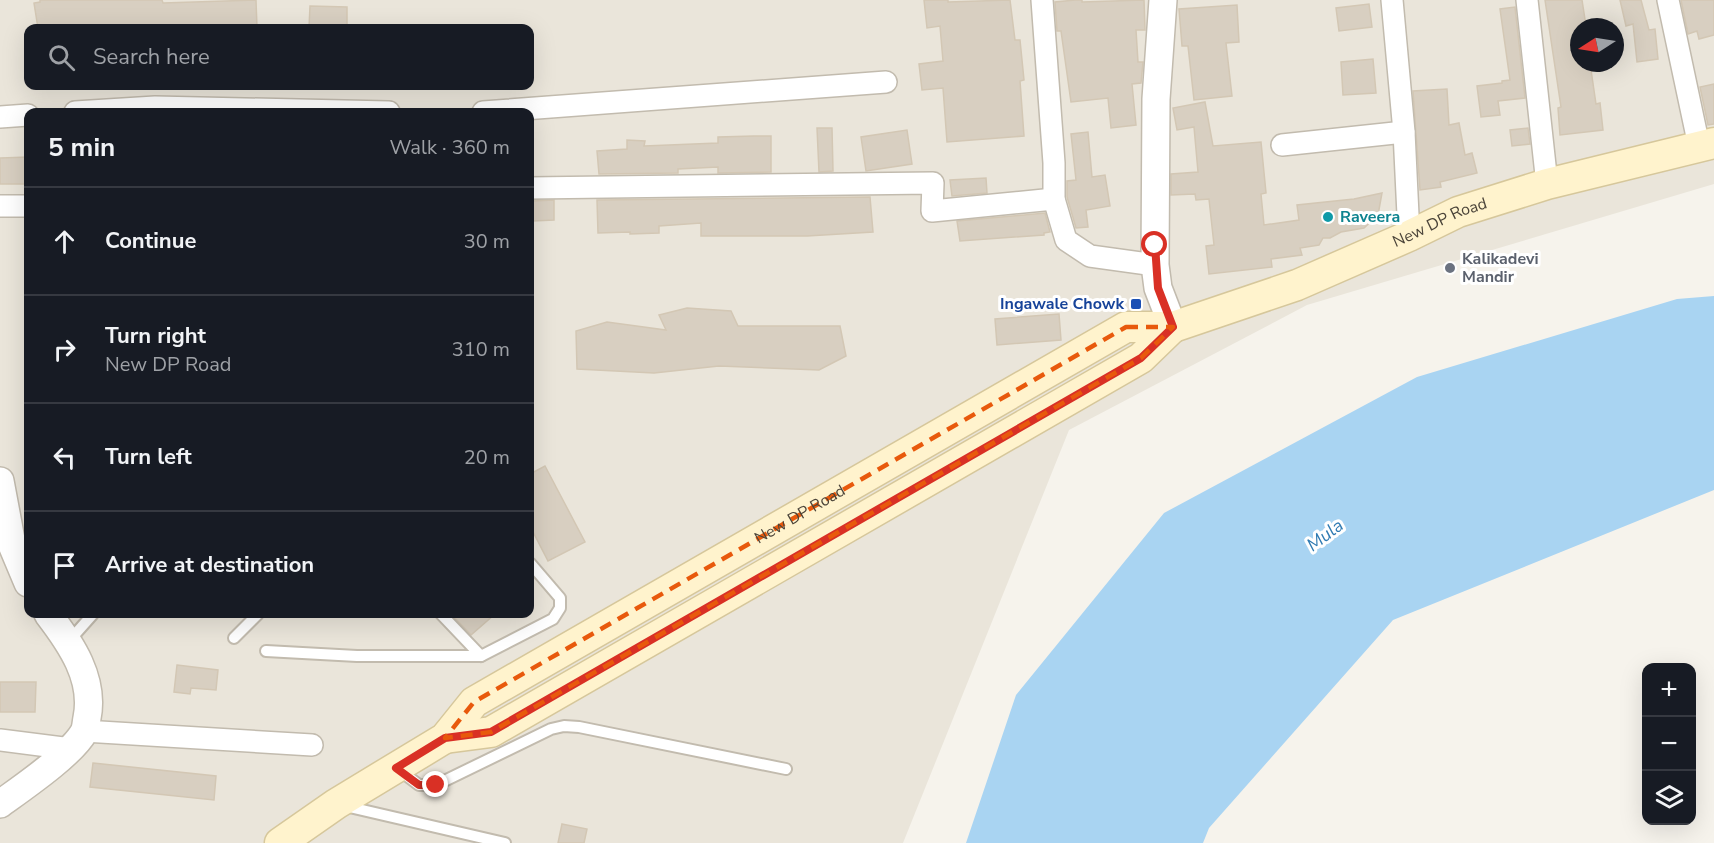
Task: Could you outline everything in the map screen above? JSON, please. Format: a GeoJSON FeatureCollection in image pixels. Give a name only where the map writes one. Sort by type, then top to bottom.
{"type":"FeatureCollection","features":[{"type":"Feature","properties":{"kind":"main road","name":"New DP Road"},"geometry":{"type":"LineString","coordinates":[[280,843],[336,804],[445,738],[474,702],[1126,327],[1173,327],[1297,285],[1458,212],[1547,184],[1707,145]]}},
{"type":"Feature","properties":{"kind":"main road","name":"New DP Road"},"geometry":{"type":"LineString","coordinates":[[445,738],[491,732],[1141,358],[1173,327]]}},
{"type":"Feature","properties":{"kind":"street"},"geometry":{"type":"LineString","coordinates":[[1042,0],[1054,163],[1054,199],[1066,240],[1090,256],[1155,265]]}},
{"type":"Feature","properties":{"kind":"street"},"geometry":{"type":"LineString","coordinates":[[1162,0],[1156,99],[1155,265],[1158,288],[1173,327]]}},
{"type":"Feature","properties":{"kind":"street"},"geometry":{"type":"LineString","coordinates":[[1392,0],[1404,132],[1409,236]]}},
{"type":"Feature","properties":{"kind":"street"},"geometry":{"type":"LineString","coordinates":[[1527,0],[1547,184]]}},
{"type":"Feature","properties":{"kind":"street"},"geometry":{"type":"LineString","coordinates":[[1668,0],[1707,145]]}},
{"type":"Feature","properties":{"kind":"street"},"geometry":{"type":"LineString","coordinates":[[534,108],[886,82]]}},
{"type":"Feature","properties":{"kind":"street"},"geometry":{"type":"LineString","coordinates":[[139,108],[202,108]]}},
{"type":"Feature","properties":{"kind":"street"},"geometry":{"type":"LineString","coordinates":[[0,117],[24,116]]}},
{"type":"Feature","properties":{"kind":"street"},"geometry":{"type":"LineString","coordinates":[[1282,145],[1404,132]]}},
{"type":"Feature","properties":{"kind":"street"},"geometry":{"type":"LineString","coordinates":[[534,188],[933,183],[932,211],[1054,199]]}},
{"type":"Feature","properties":{"kind":"street"},"geometry":{"type":"LineString","coordinates":[[0,206],[24,206]]}},
{"type":"Feature","properties":{"kind":"street"},"geometry":{"type":"LineString","coordinates":[[0,481],[6,545],[24,576]]}},
{"type":"Feature","properties":{"kind":"street"},"geometry":{"type":"LineString","coordinates":[[0,804],[78,740],[90,704],[84,674],[69,641],[51,618]]}},
{"type":"Feature","properties":{"kind":"street"},"geometry":{"type":"LineString","coordinates":[[0,740],[312,745]]}},
{"type":"Feature","properties":{"kind":"lane"},"geometry":{"type":"LineString","coordinates":[[266,651],[357,656],[481,656],[552,619],[560,608],[560,598],[534,568]]}},
{"type":"Feature","properties":{"kind":"lane"},"geometry":{"type":"LineString","coordinates":[[69,641],[89,618]]}},
{"type":"Feature","properties":{"kind":"lane"},"geometry":{"type":"LineString","coordinates":[[234,638],[254,618]]}},
{"type":"Feature","properties":{"kind":"lane"},"geometry":{"type":"LineString","coordinates":[[445,618],[481,656]]}},
{"type":"Feature","properties":{"kind":"lane"},"geometry":{"type":"LineString","coordinates":[[396,768],[419,785],[436,785],[551,729],[564,726],[579,727],[786,769]]}},
{"type":"Feature","properties":{"kind":"lane"},"geometry":{"type":"LineString","coordinates":[[336,804],[505,843]]}},
{"type":"Feature","properties":{"kind":"highlighted area"},"geometry":{"type":"Polygon","coordinates":[[[1126,327],[1173,327],[1141,358],[491,732],[445,738],[474,702],[1126,327]]]}},
{"type":"Feature","properties":{"kind":"shaded area"},"geometry":{"type":"Polygon","coordinates":[[[0,0],[1714,0],[1714,184],[1307,305],[1069,430],[903,843],[0,843],[0,0]]]}},
{"type":"Feature","properties":{"kind":"water","name":"Mula"},"geometry":{"type":"Polygon","coordinates":[[[1714,296],[1714,490],[1393,620],[1209,828],[1203,843],[966,843],[1016,695],[1164,513],[1417,377],[1677,299],[1714,296]]]}},
{"type":"Feature","properties":{"kind":"building"},"geometry":{"type":"Polygon","coordinates":[[[40,0],[162,0],[163,3],[256,0],[257,24],[37,24],[34,3],[40,0]]]}},
{"type":"Feature","properties":{"kind":"building"},"geometry":{"type":"Polygon","coordinates":[[[924,0],[948,0],[948,2],[1010,0],[1015,40],[1020,40],[1024,80],[1020,81],[1024,136],[947,142],[943,88],[922,90],[919,64],[943,61],[940,26],[927,28],[924,0]]]}},
{"type":"Feature","properties":{"kind":"building"},"geometry":{"type":"Polygon","coordinates":[[[1082,0],[1082,2],[1144,0],[1145,30],[1136,30],[1138,62],[1143,62],[1141,83],[1132,84],[1136,125],[1111,128],[1108,98],[1071,102],[1061,31],[1057,31],[1055,2],[1082,0]]]}},
{"type":"Feature","properties":{"kind":"building"},"geometry":{"type":"Polygon","coordinates":[[[1545,0],[1582,0],[1585,18],[1570,18],[1570,72],[1591,72],[1596,104],[1600,103],[1603,130],[1560,135],[1558,108],[1561,107],[1545,0]]]}},
{"type":"Feature","properties":{"kind":"building"},"geometry":{"type":"Polygon","coordinates":[[[1620,0],[1641,0],[1649,30],[1655,29],[1658,59],[1637,62],[1633,24],[1626,26],[1620,0]]]}},
{"type":"Feature","properties":{"kind":"building"},"geometry":{"type":"Polygon","coordinates":[[[1681,0],[1714,0],[1714,35],[1699,39],[1697,31],[1688,34],[1681,0]]]}},
{"type":"Feature","properties":{"kind":"building"},"geometry":{"type":"Polygon","coordinates":[[[1369,4],[1372,27],[1339,31],[1336,8],[1369,4]]]}},
{"type":"Feature","properties":{"kind":"building"},"geometry":{"type":"Polygon","coordinates":[[[1237,5],[1239,42],[1226,43],[1232,96],[1194,100],[1188,46],[1182,46],[1179,9],[1237,5]]]}},
{"type":"Feature","properties":{"kind":"building"},"geometry":{"type":"Polygon","coordinates":[[[310,6],[347,7],[347,24],[309,24],[310,6]]]}},
{"type":"Feature","properties":{"kind":"building"},"geometry":{"type":"Polygon","coordinates":[[[1515,7],[1525,98],[1498,101],[1500,115],[1481,117],[1477,86],[1510,80],[1500,9],[1515,7]]]}},
{"type":"Feature","properties":{"kind":"building"},"geometry":{"type":"Polygon","coordinates":[[[1373,59],[1376,93],[1343,95],[1341,62],[1373,59]]]}},
{"type":"Feature","properties":{"kind":"building"},"geometry":{"type":"Polygon","coordinates":[[[1714,84],[1714,124],[1708,125],[1700,87],[1714,84]]]}},
{"type":"Feature","properties":{"kind":"building"},"geometry":{"type":"Polygon","coordinates":[[[1447,89],[1449,125],[1459,123],[1465,155],[1472,153],[1477,173],[1440,182],[1441,187],[1420,190],[1413,91],[1447,89]]]}},
{"type":"Feature","properties":{"kind":"building"},"geometry":{"type":"Polygon","coordinates":[[[1205,102],[1213,146],[1261,142],[1266,193],[1261,194],[1264,225],[1299,220],[1297,205],[1354,199],[1382,193],[1378,215],[1364,228],[1341,232],[1330,238],[1323,238],[1319,245],[1300,248],[1302,255],[1271,259],[1272,267],[1209,274],[1206,246],[1214,245],[1209,199],[1196,200],[1195,194],[1171,195],[1171,174],[1198,172],[1194,127],[1177,130],[1173,108],[1205,102]]]}},
{"type":"Feature","properties":{"kind":"building"},"geometry":{"type":"Polygon","coordinates":[[[817,128],[832,128],[833,171],[819,172],[817,128]]]}},
{"type":"Feature","properties":{"kind":"building"},"geometry":{"type":"Polygon","coordinates":[[[1528,128],[1530,144],[1512,146],[1510,130],[1528,128]]]}},
{"type":"Feature","properties":{"kind":"building"},"geometry":{"type":"Polygon","coordinates":[[[907,130],[912,164],[866,171],[861,137],[907,130]]]}},
{"type":"Feature","properties":{"kind":"building"},"geometry":{"type":"Polygon","coordinates":[[[1088,132],[1092,177],[1105,175],[1110,206],[1086,210],[1088,227],[1076,228],[1067,197],[1067,181],[1076,180],[1071,134],[1088,132]]]}},
{"type":"Feature","properties":{"kind":"building"},"geometry":{"type":"Polygon","coordinates":[[[771,136],[771,172],[718,173],[718,167],[678,169],[678,173],[599,174],[597,151],[627,149],[627,140],[645,141],[644,146],[718,143],[718,137],[771,136]]]}},
{"type":"Feature","properties":{"kind":"building"},"geometry":{"type":"Polygon","coordinates":[[[24,157],[24,184],[0,184],[0,158],[24,157]]]}},
{"type":"Feature","properties":{"kind":"building"},"geometry":{"type":"Polygon","coordinates":[[[986,178],[987,193],[952,196],[950,180],[986,178]]]}},
{"type":"Feature","properties":{"kind":"building"},"geometry":{"type":"Polygon","coordinates":[[[870,197],[873,232],[807,236],[701,236],[701,223],[659,226],[659,233],[598,233],[597,200],[870,197]]]}},
{"type":"Feature","properties":{"kind":"building"},"geometry":{"type":"Polygon","coordinates":[[[554,200],[554,220],[534,221],[534,201],[554,200]]]}},
{"type":"Feature","properties":{"kind":"building"},"geometry":{"type":"Polygon","coordinates":[[[1045,213],[1050,232],[1044,235],[960,241],[957,221],[1045,213]]]}},
{"type":"Feature","properties":{"kind":"building"},"geometry":{"type":"Polygon","coordinates":[[[687,308],[731,311],[738,326],[840,326],[846,356],[819,370],[719,366],[654,373],[577,369],[576,331],[607,322],[666,330],[659,315],[687,308]]]}},
{"type":"Feature","properties":{"kind":"building"},"geometry":{"type":"Polygon","coordinates":[[[1059,314],[1061,340],[997,345],[995,319],[1059,314]]]}},
{"type":"Feature","properties":{"kind":"building"},"geometry":{"type":"Polygon","coordinates":[[[545,466],[585,542],[548,561],[534,534],[534,472],[545,466]]]}},
{"type":"Feature","properties":{"kind":"building"},"geometry":{"type":"Polygon","coordinates":[[[455,618],[490,618],[471,635],[455,618]]]}},
{"type":"Feature","properties":{"kind":"building"},"geometry":{"type":"Polygon","coordinates":[[[177,665],[218,670],[216,690],[191,688],[190,694],[174,692],[177,665]]]}},
{"type":"Feature","properties":{"kind":"building"},"geometry":{"type":"Polygon","coordinates":[[[0,682],[36,682],[35,712],[0,712],[0,682]]]}},
{"type":"Feature","properties":{"kind":"building"},"geometry":{"type":"Polygon","coordinates":[[[93,763],[216,776],[214,800],[90,787],[93,763]]]}},
{"type":"Feature","properties":{"kind":"building"},"geometry":{"type":"Polygon","coordinates":[[[562,824],[587,829],[584,843],[558,843],[562,824]]]}},
{"type":"Feature","properties":{"kind":"place","name":"Raveera"},"geometry":{"type":"Point","coordinates":[1328,217]}},
{"type":"Feature","properties":{"kind":"place","name":"Kalikadevi Mandir"},"geometry":{"type":"Point","coordinates":[1450,268]}},
{"type":"Feature","properties":{"kind":"place","name":"Ingawale Chowk"},"geometry":{"type":"Point","coordinates":[1136,304]}},
{"type":"Feature","properties":{"kind":"route"},"geometry":{"type":"LineString","coordinates":[[436,785],[419,785],[396,768],[445,738],[491,732],[1141,358],[1173,327],[1158,288],[1155,245]]}}]}
